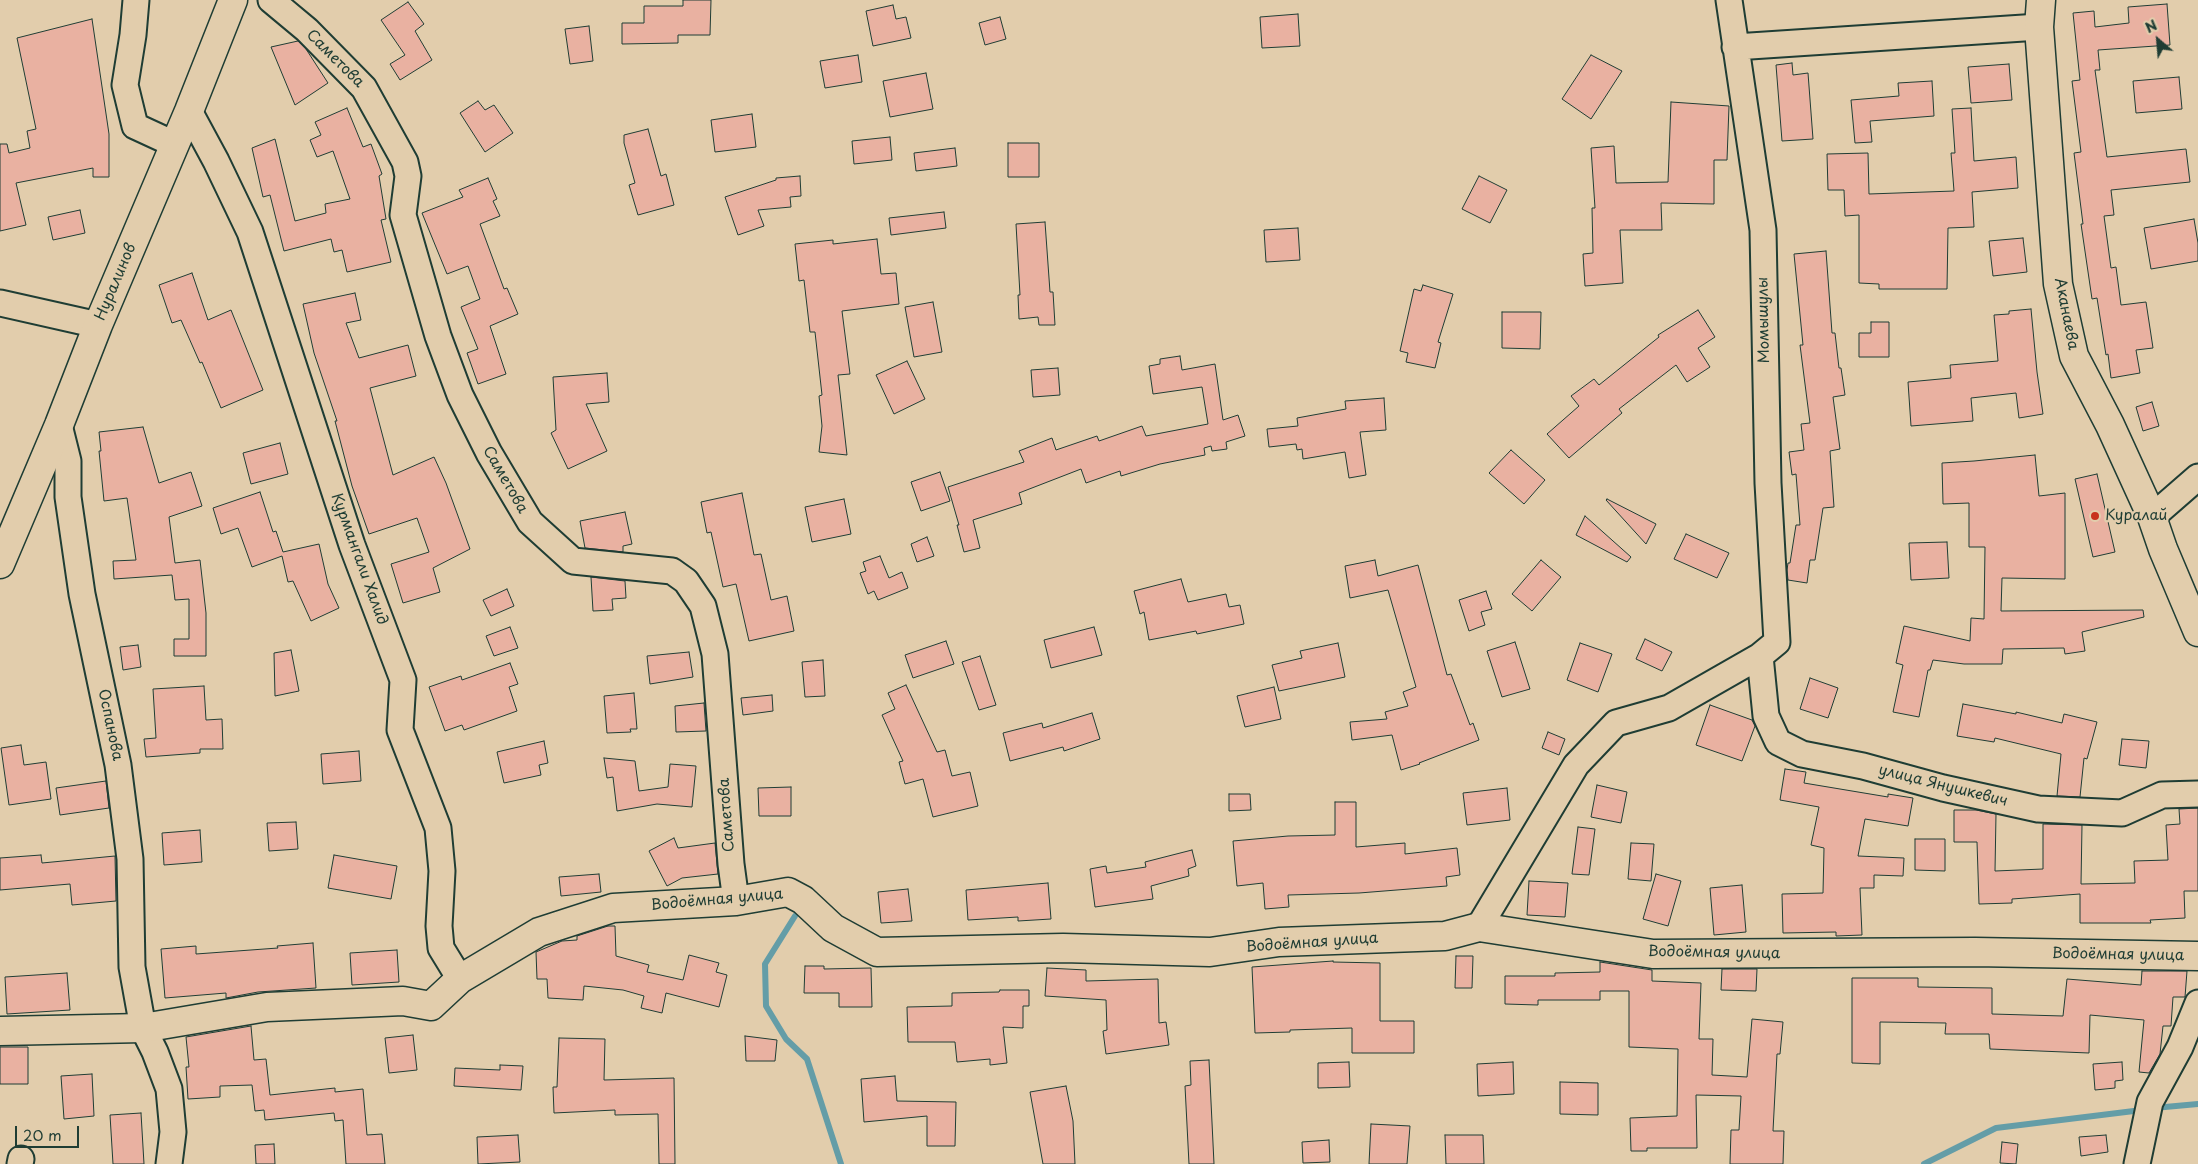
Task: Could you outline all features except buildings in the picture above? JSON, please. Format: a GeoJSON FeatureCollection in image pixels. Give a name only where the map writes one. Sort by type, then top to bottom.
{"type":"FeatureCollection","features":[{"type":"Feature","properties":{"kind":"street"},"geometry":{"type":"LineString","coordinates":[[136,0],[126,85],[135,126],[174,144]]}},
{"type":"Feature","properties":{"kind":"street","name":"Нуралинов"},"geometry":{"type":"LineString","coordinates":[[0,564],[59,425],[98,325],[189,111],[232,0]]}},
{"type":"Feature","properties":{"kind":"street","name":"Саметова"},"geometry":{"type":"LineString","coordinates":[[271,0],[307,30],[364,88],[405,162],[408,176],[403,215],[438,336],[460,395],[489,453],[530,522],[573,561],[672,571],[686,580],[703,606],[715,654],[731,864],[736,901]]}},
{"type":"Feature","properties":{"kind":"street","name":"Момышулы"},"geometry":{"type":"LineString","coordinates":[[1729,0],[1762,230],[1768,484],[1768,649]]}},
{"type":"Feature","properties":{"kind":"street","name":"Аканаева"},"geometry":{"type":"LineString","coordinates":[[2041,0],[2039,27],[2058,284],[2074,356],[2110,425],[2152,516],[2163,549],[2198,632]]}},
{"type":"Feature","properties":{"kind":"street"},"geometry":{"type":"LineString","coordinates":[[1735,46],[2039,27]]}},
{"type":"Feature","properties":{"kind":"street","name":"Курмангали Халид"},"geometry":{"type":"LineString","coordinates":[[189,111],[216,161],[250,232],[352,545],[403,680],[400,730],[438,828],[442,871],[439,926],[441,948],[460,979]]}},
{"type":"Feature","properties":{"kind":"street"},"geometry":{"type":"LineString","coordinates":[[0,303],[98,325]]}},
{"type":"Feature","properties":{"kind":"street","name":"Оспанова"},"geometry":{"type":"LineString","coordinates":[[59,425],[68,461],[68,497],[82,594],[118,765],[130,859],[132,967],[143,1028],[170,1089],[172,1132],[169,1164]]}},
{"type":"Feature","properties":{"kind":"street"},"geometry":{"type":"LineString","coordinates":[[2152,516],[2198,477]]}},
{"type":"Feature","properties":{"kind":"street"},"geometry":{"type":"LineString","coordinates":[[1479,927],[1576,765],[1616,723],[1669,708],[1768,649]]}},
{"type":"Feature","properties":{"kind":"street","name":"улица Янушкевич"},"geometry":{"type":"LineString","coordinates":[[1768,649],[1766,716],[1778,742],[1802,754],[1863,766],[1942,788],[2038,810],[2122,813],[2162,795],[2198,794]]}},
{"type":"Feature","properties":{"kind":"street","name":"Водоёмная улица"},"geometry":{"type":"LineString","coordinates":[[460,979],[539,932],[613,908],[736,901],[788,892],[803,900],[833,928],[877,952],[1063,948],[1210,952],[1278,942],[1444,936],[1479,927],[1653,954],[1975,952],[2198,956]]}},
{"type":"Feature","properties":{"kind":"street"},"geometry":{"type":"LineString","coordinates":[[0,1031],[143,1028],[267,1007],[403,1001],[431,1006],[460,979]]}},
{"type":"Feature","properties":{"kind":"street"},"geometry":{"type":"LineString","coordinates":[[2137,1164],[2147,1112],[2180,1047],[2198,1003]]}},
{"type":"Feature","properties":{"kind":"waterway"},"geometry":{"type":"LineString","coordinates":[[795,916],[765,964],[766,1006],[786,1039],[807,1059],[841,1164]]}},
{"type":"Feature","properties":{"kind":"waterway"},"geometry":{"type":"LineString","coordinates":[[2154,1108],[2198,1104]]}},
{"type":"Feature","properties":{"kind":"waterway"},"geometry":{"type":"LineString","coordinates":[[1924,1164],[1996,1128],[2142,1110]]}},
{"type":"Feature","properties":{"kind":"place","name":"Куралай"},"geometry":{"type":"Point","coordinates":[2095,516]}}]}
